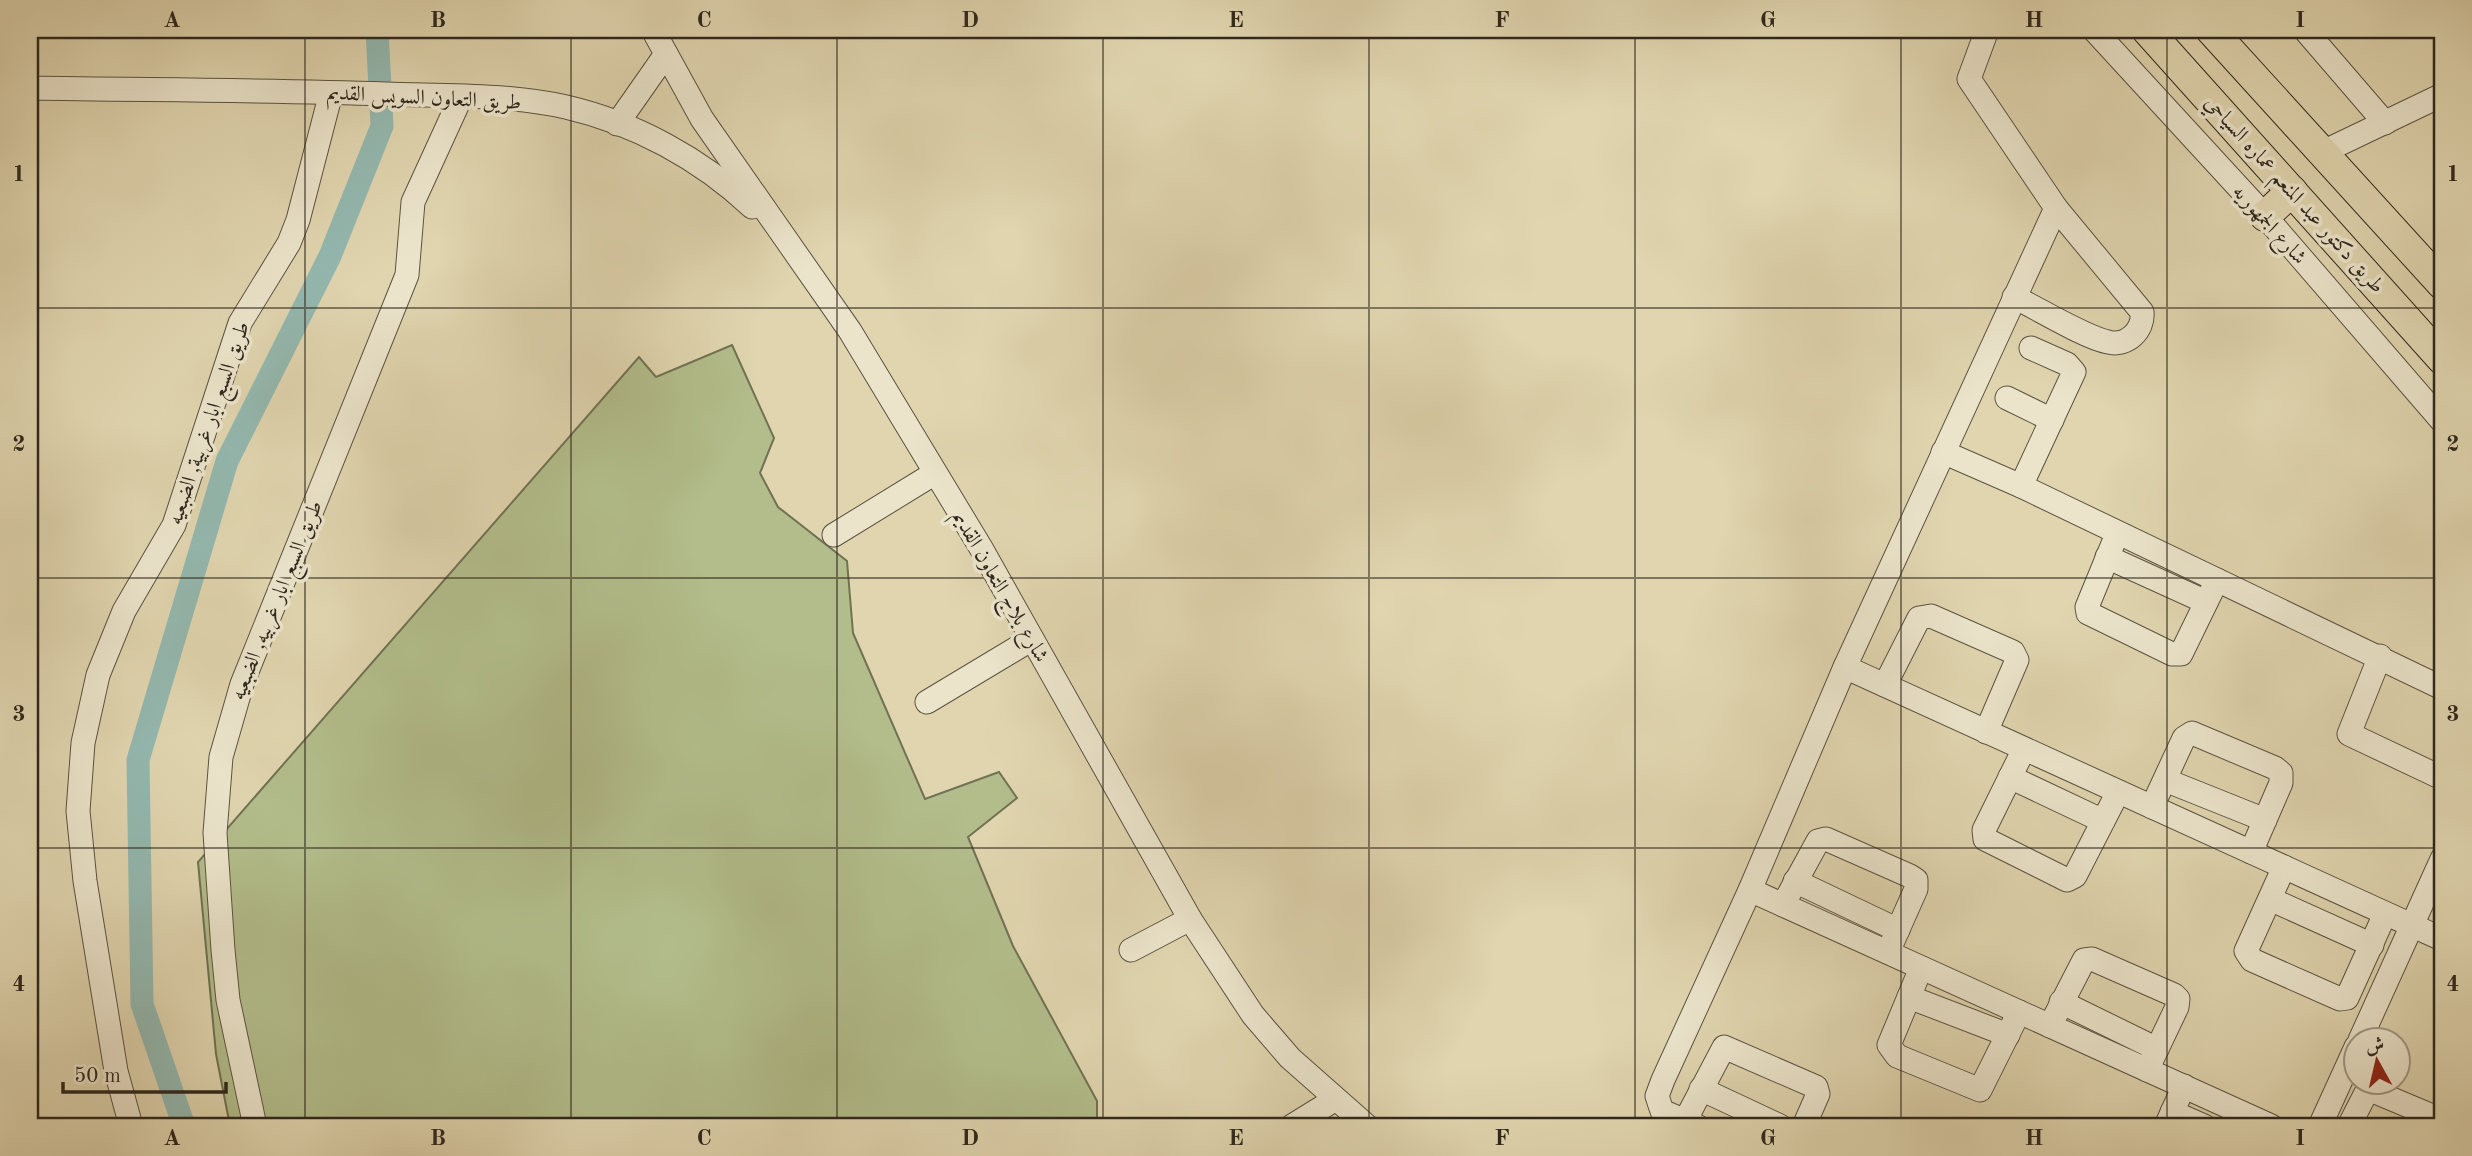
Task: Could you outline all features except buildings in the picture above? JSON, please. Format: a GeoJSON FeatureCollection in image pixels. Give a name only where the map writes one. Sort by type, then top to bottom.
{"type":"FeatureCollection","features":[{"type":"Feature","properties":{"kind":"main road","name":"طريق دكتور عبد المنعم عماره السياحي"},"geometry":{"type":"LineString","coordinates":[[2147,30],[2442,359]]}},
{"type":"Feature","properties":{"kind":"main road"},"geometry":{"type":"LineString","coordinates":[[2211,30],[2442,284]]}},
{"type":"Feature","properties":{"kind":"main road"},"geometry":{"type":"LineString","coordinates":[[2265,216],[2292,191]]}},
{"type":"Feature","properties":{"kind":"street","name":"شارع بلاج التعاون القديم"},"geometry":{"type":"LineString","coordinates":[[653,30],[702,120],[850,331],[1032,639],[1190,919],[1254,1015],[1290,1058],[1367,1126]]}},
{"type":"Feature","properties":{"kind":"street"},"geometry":{"type":"LineString","coordinates":[[1987,30],[1969,79],[2056,208],[2142,312],[2143,322],[2136,334],[2127,340],[2108,342],[2014,297]]}},
{"type":"Feature","properties":{"kind":"street","name":"شارع الجمهوريه"},"geometry":{"type":"LineString","coordinates":[[2094,30],[2265,216],[2442,421]]}},
{"type":"Feature","properties":{"kind":"street"},"geometry":{"type":"LineString","coordinates":[[2305,30],[2385,122]]}},
{"type":"Feature","properties":{"kind":"street"},"geometry":{"type":"LineString","coordinates":[[617,124],[666,54]]}},
{"type":"Feature","properties":{"kind":"street","name":"طريق التعاون السويس القديم"},"geometry":{"type":"LineString","coordinates":[[30,88],[451,97],[521,100],[566,107],[617,124],[682,155],[717,178],[779,233]]}},
{"type":"Feature","properties":{"kind":"street","name":"طريق السبع ابار غربية, الضبعيه"},"geometry":{"type":"LineString","coordinates":[[131,1126],[116,1071],[85,881],[79,811],[83,743],[98,675],[124,611],[174,525],[240,323],[289,243],[298,220],[332,93]]}},
{"type":"Feature","properties":{"kind":"street"},"geometry":{"type":"LineString","coordinates":[[2323,152],[2442,95]]}},
{"type":"Feature","properties":{"kind":"street","name":"طريق السبع ابار غربيه, الضبعيه"},"geometry":{"type":"LineString","coordinates":[[255,1126],[228,1000],[223,950],[215,833],[221,757],[242,684],[407,275],[413,202],[451,97]]}},
{"type":"Feature","properties":{"kind":"street"},"geometry":{"type":"LineString","coordinates":[[1804,1126],[1818,1094],[1816,1087],[1730,1048],[1723,1049],[1701,1089],[1691,1124],[1662,1111],[1657,1096],[1750,890],[1845,667],[2056,208]]}},
{"type":"Feature","properties":{"kind":"street"},"geometry":{"type":"LineString","coordinates":[[2021,486],[2074,372],[2073,367],[2031,348]]}},
{"type":"Feature","properties":{"kind":"street"},"geometry":{"type":"LineString","coordinates":[[2007,398],[2052,420]]}},
{"type":"Feature","properties":{"kind":"street"},"geometry":{"type":"LineString","coordinates":[[1943,452],[2021,486],[2442,688]]}},
{"type":"Feature","properties":{"kind":"street"},"geometry":{"type":"LineString","coordinates":[[834,535],[935,473]]}},
{"type":"Feature","properties":{"kind":"street"},"geometry":{"type":"LineString","coordinates":[[2117,534],[2087,607],[2088,613],[2172,654],[2181,654],[2217,580]]}},
{"type":"Feature","properties":{"kind":"street"},"geometry":{"type":"LineString","coordinates":[[2107,557],[2206,602]]}},
{"type":"Feature","properties":{"kind":"street"},"geometry":{"type":"LineString","coordinates":[[1885,685],[1919,618],[1931,616],[2013,652],[2017,660],[1986,732]]}},
{"type":"Feature","properties":{"kind":"street"},"geometry":{"type":"LineString","coordinates":[[927,702],[1032,639]]}},
{"type":"Feature","properties":{"kind":"street"},"geometry":{"type":"LineString","coordinates":[[2380,656],[2349,734],[2442,778]]}},
{"type":"Feature","properties":{"kind":"street"},"geometry":{"type":"LineString","coordinates":[[1845,667],[2442,939]]}},
{"type":"Feature","properties":{"kind":"street"},"geometry":{"type":"LineString","coordinates":[[2152,807],[2184,738],[2192,733],[2275,768],[2281,774],[2281,783],[2251,852]]}},
{"type":"Feature","properties":{"kind":"street"},"geometry":{"type":"LineString","coordinates":[[2024,749],[1984,830],[1987,843],[2071,879],[2118,792]]}},
{"type":"Feature","properties":{"kind":"street"},"geometry":{"type":"LineString","coordinates":[[2010,777],[2103,821]]}},
{"type":"Feature","properties":{"kind":"street"},"geometry":{"type":"LineString","coordinates":[[2165,780],[2265,820]]}},
{"type":"Feature","properties":{"kind":"street"},"geometry":{"type":"LineString","coordinates":[[1783,905],[1811,848],[1818,841],[1826,839],[1910,876],[1916,880],[1916,889],[1888,953]]}},
{"type":"Feature","properties":{"kind":"street"},"geometry":{"type":"LineString","coordinates":[[2367,1026],[2442,859]]}},
{"type":"Feature","properties":{"kind":"street"},"geometry":{"type":"LineString","coordinates":[[2284,867],[2246,951],[2252,960],[2340,999],[2347,998],[2385,914]]}},
{"type":"Feature","properties":{"kind":"street"},"geometry":{"type":"LineString","coordinates":[[1795,881],[1898,930]]}},
{"type":"Feature","properties":{"kind":"street"},"geometry":{"type":"LineString","coordinates":[[1750,890],[2050,1026],[2152,1059]]}},
{"type":"Feature","properties":{"kind":"street"},"geometry":{"type":"LineString","coordinates":[[2270,899],[2372,945]]}},
{"type":"Feature","properties":{"kind":"street"},"geometry":{"type":"LineString","coordinates":[[1131,950],[1190,919]]}},
{"type":"Feature","properties":{"kind":"street"},"geometry":{"type":"LineString","coordinates":[[2050,1026],[2084,960],[2092,959],[2178,999],[2177,1007],[2152,1059]]}},
{"type":"Feature","properties":{"kind":"street"},"geometry":{"type":"LineString","coordinates":[[1921,968],[1889,1045],[1892,1052],[1975,1090],[1984,1087],[2019,1012]]}},
{"type":"Feature","properties":{"kind":"street"},"geometry":{"type":"LineString","coordinates":[[1909,997],[2008,1035]]}},
{"type":"Feature","properties":{"kind":"street"},"geometry":{"type":"LineString","coordinates":[[2061,1002],[2152,1059],[2184,1087],[2272,1126]]}},
{"type":"Feature","properties":{"kind":"street"},"geometry":{"type":"LineString","coordinates":[[2320,1126],[2342,1079]]}},
{"type":"Feature","properties":{"kind":"street"},"geometry":{"type":"LineString","coordinates":[[2184,1087],[2169,1119],[2204,1126]]}},
{"type":"Feature","properties":{"kind":"street"},"geometry":{"type":"LineString","coordinates":[[1701,1089],[1780,1126]]}},
{"type":"Feature","properties":{"kind":"street"},"geometry":{"type":"LineString","coordinates":[[2349,1126],[2368,1089],[2442,1120]]}},
{"type":"Feature","properties":{"kind":"street"},"geometry":{"type":"LineString","coordinates":[[1292,1126],[1335,1100]]}},
{"type":"Feature","properties":{"kind":"green space"},"geometry":{"type":"Polygon","coordinates":[[[732,345],[774,438],[760,473],[778,507],[847,561],[853,633],[925,799],[999,772],[1017,798],[968,837],[1013,946],[1097,1101],[1097,1126],[230,1126],[216,1054],[198,862],[639,357],[656,377],[732,345]]]}},
{"type":"Feature","properties":{"kind":"waterway"},"geometry":{"type":"LineString","coordinates":[[184,1126],[142,1004],[138,760],[227,461],[330,256],[382,126],[377,30]]}}]}
